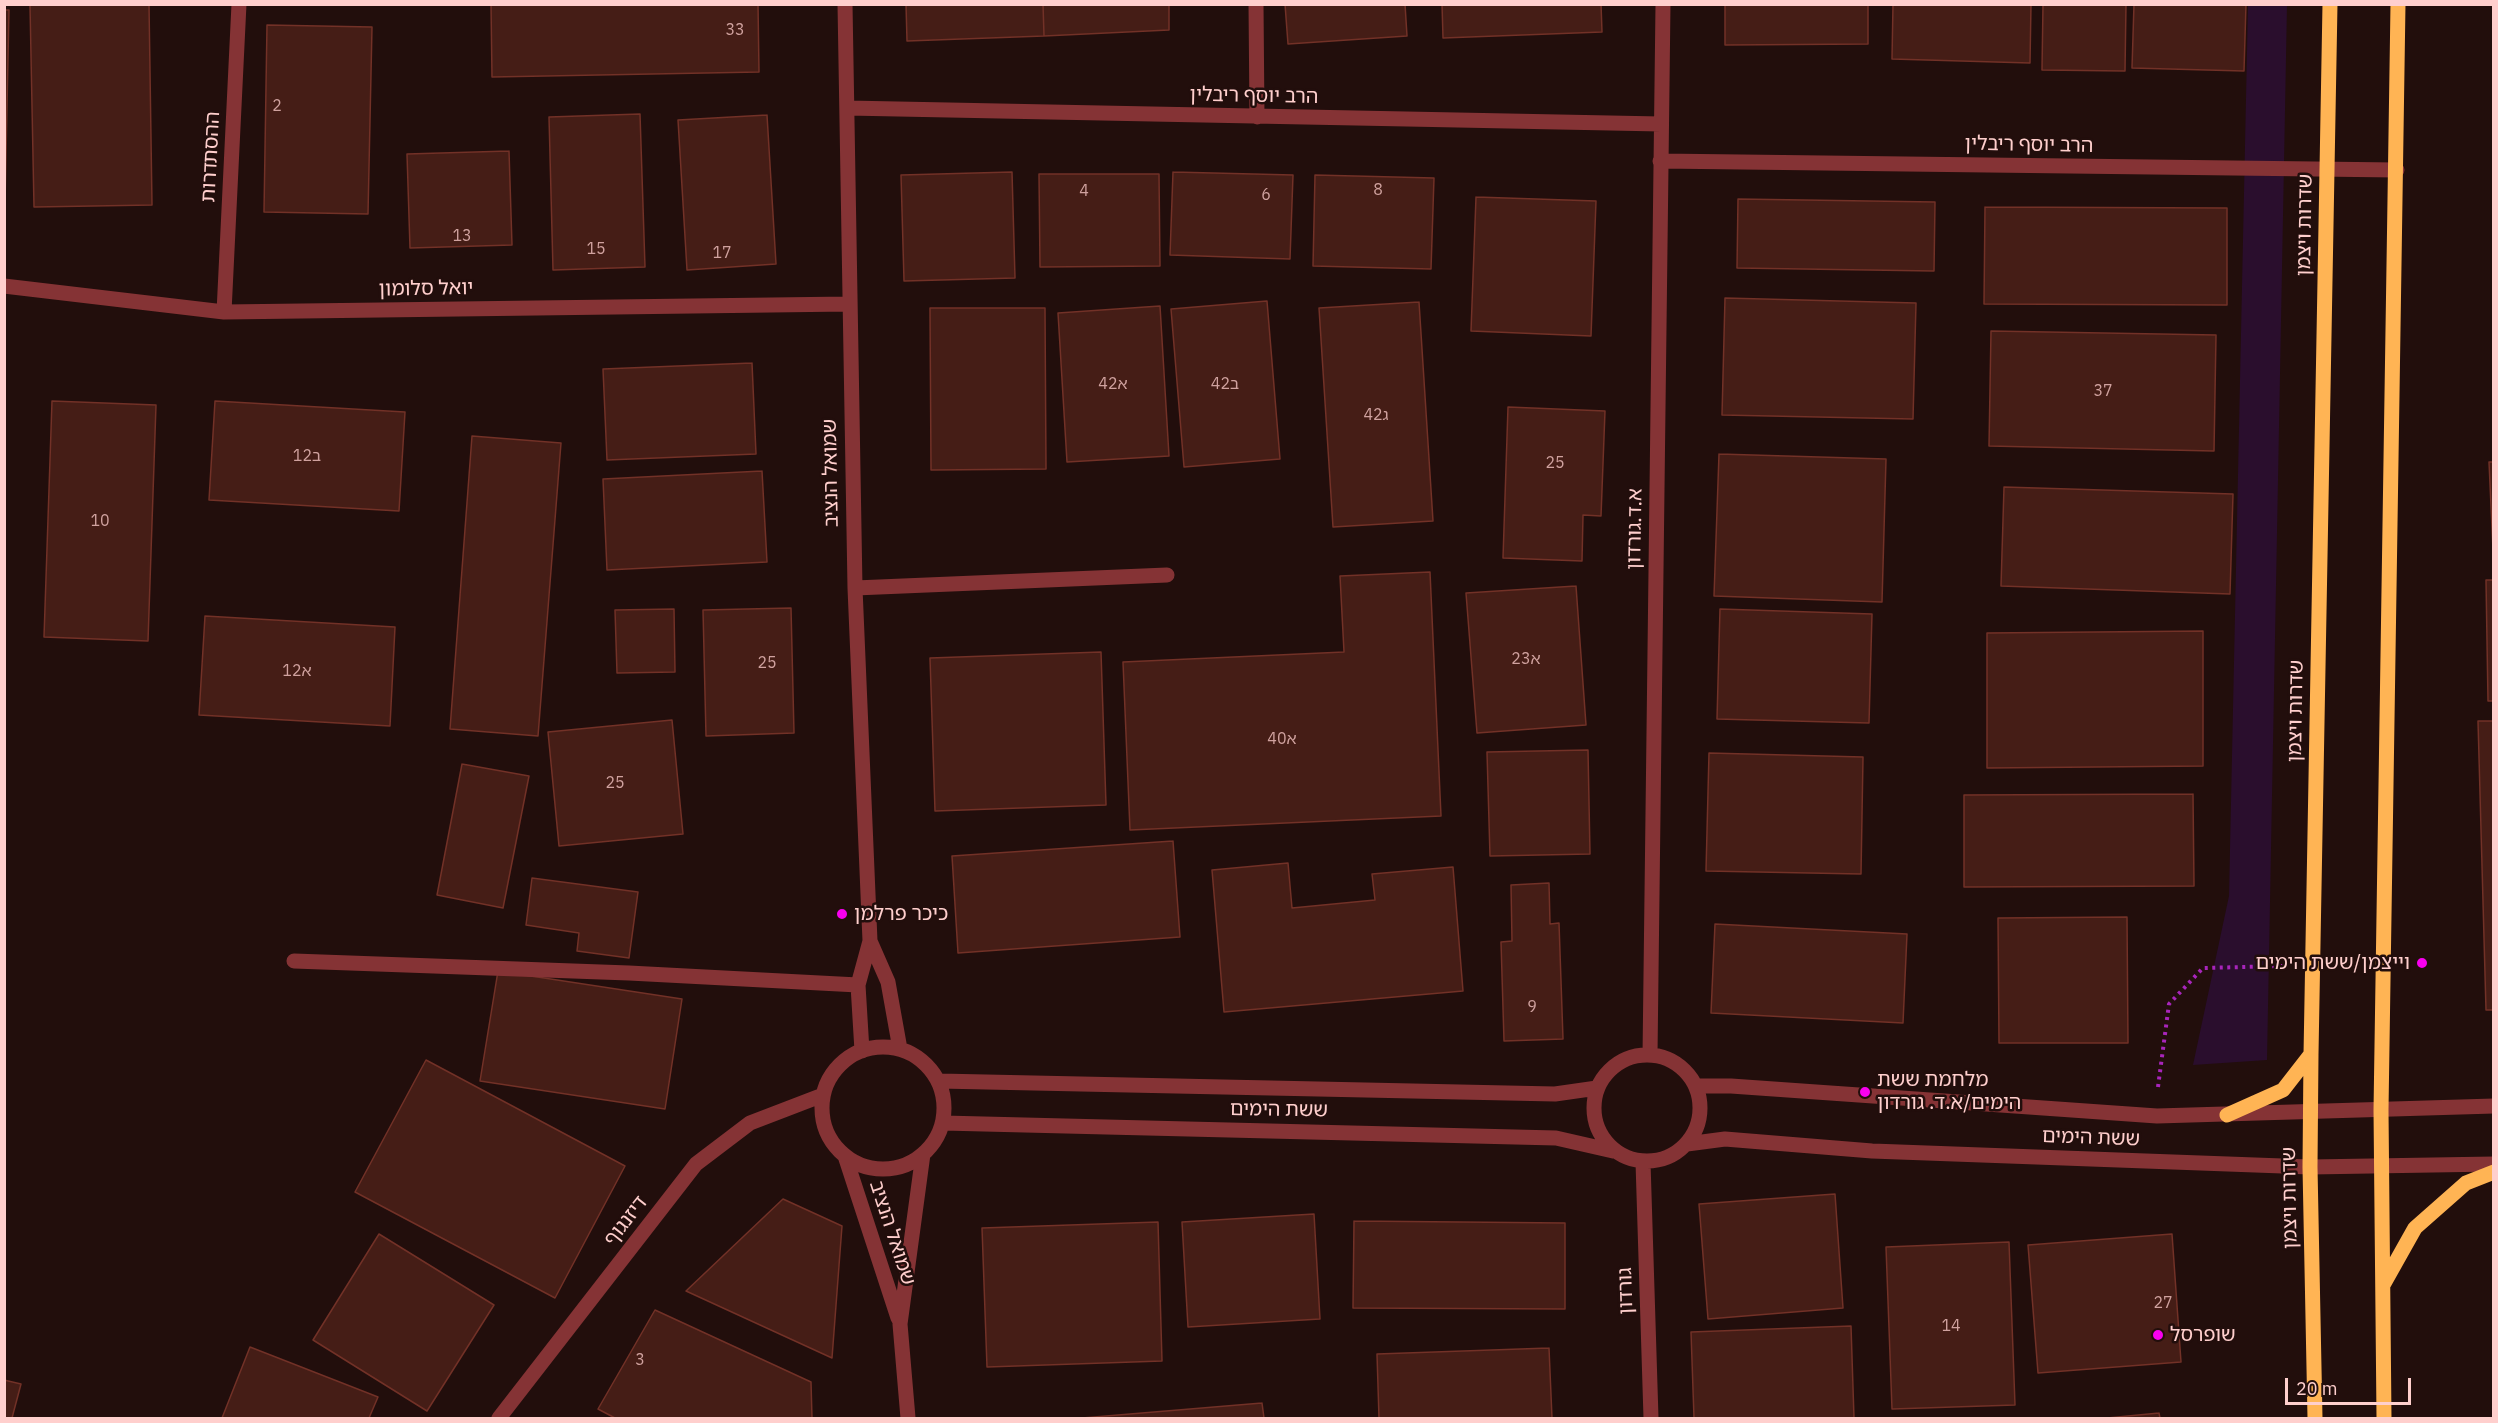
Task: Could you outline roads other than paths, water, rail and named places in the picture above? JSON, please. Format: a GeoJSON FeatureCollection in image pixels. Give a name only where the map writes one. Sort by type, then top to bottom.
{"type":"FeatureCollection","features":[{"type":"Feature","properties":{"kind":"main road","name":"שדרות ויצמן"},"geometry":{"type":"LineString","coordinates":[[2315,1419],[2310,1167],[2311,1054],[2330,4]]}},
{"type":"Feature","properties":{"kind":"main road"},"geometry":{"type":"LineString","coordinates":[[2384,1419],[2380,1110],[2398,4]]}},
{"type":"Feature","properties":{"kind":"main road"},"geometry":{"type":"LineString","coordinates":[[2227,1115],[2283,1090],[2311,1054]]}},
{"type":"Feature","properties":{"kind":"main road"},"geometry":{"type":"LineString","coordinates":[[2383,1285],[2415,1228],[2466,1183],[2493,1172]]}},
{"type":"Feature","properties":{"kind":"street","name":"ההסתדרות"},"geometry":{"type":"LineString","coordinates":[[224,312],[239,4]]}},
{"type":"Feature","properties":{"kind":"street","name":"שמואל הנציב"},"geometry":{"type":"LineString","coordinates":[[845,4],[855,588],[870,941],[858,985],[862,1051]]}},
{"type":"Feature","properties":{"kind":"street"},"geometry":{"type":"LineString","coordinates":[[1256,4],[1257,117]]}},
{"type":"Feature","properties":{"kind":"street","name":"א.ד.גורדון"},"geometry":{"type":"LineString","coordinates":[[1650,1055],[1663,4]]}},
{"type":"Feature","properties":{"kind":"street","name":"הרב יוסף ריבלין"},"geometry":{"type":"LineString","coordinates":[[847,108],[1661,124]]}},
{"type":"Feature","properties":{"kind":"street","name":"הרב יוסף ריבלין"},"geometry":{"type":"LineString","coordinates":[[1660,161],[2397,170]]}},
{"type":"Feature","properties":{"kind":"street","name":"יואל סלומון"},"geometry":{"type":"LineString","coordinates":[[4,286],[224,312],[849,304]]}},
{"type":"Feature","properties":{"kind":"street"},"geometry":{"type":"LineString","coordinates":[[855,588],[1167,575]]}},
{"type":"Feature","properties":{"kind":"street","name":"שמואל הנציב"},"geometry":{"type":"LineString","coordinates":[[870,941],[888,982],[900,1049]]}},
{"type":"Feature","properties":{"kind":"street"},"geometry":{"type":"LineString","coordinates":[[294,961],[629,973],[858,985]]}},
{"type":"Feature","properties":{"kind":"street"},"geometry":{"type":"LineString","coordinates":[[900,1049],[923,1061],[939,1081],[945,1101],[943,1124],[932,1146],[912,1162],[888,1170],[865,1166],[845,1156],[830,1138],[822,1117],[823,1095],[830,1077],[842,1063],[862,1051],[900,1049]]}},
{"type":"Feature","properties":{"kind":"street"},"geometry":{"type":"LineString","coordinates":[[1650,1055],[1677,1064],[1696,1086],[1700,1116],[1687,1144],[1667,1158],[1643,1162],[1627,1159],[1613,1150],[1599,1133],[1595,1122],[1593,1100],[1597,1088],[1603,1077],[1624,1060],[1650,1055]]}},
{"type":"Feature","properties":{"kind":"street","name":"ששת הימים"},"geometry":{"type":"LineString","coordinates":[[939,1081],[1555,1094],[1597,1088]]}},
{"type":"Feature","properties":{"kind":"street","name":"ששת הימים"},"geometry":{"type":"LineString","coordinates":[[1696,1086],[1743,1087],[2157,1116],[2493,1106]]}},
{"type":"Feature","properties":{"kind":"street","name":"דיזנגוף"},"geometry":{"type":"LineString","coordinates":[[499,1419],[696,1164],[750,1123],[823,1095]]}},
{"type":"Feature","properties":{"kind":"street","name":"ששת הימים"},"geometry":{"type":"LineString","coordinates":[[943,1124],[1556,1138],[1613,1150]]}},
{"type":"Feature","properties":{"kind":"street","name":"ששת הימים"},"geometry":{"type":"LineString","coordinates":[[1687,1144],[1725,1139],[1872,1151],[2310,1167],[2493,1164]]}},
{"type":"Feature","properties":{"kind":"street","name":"שמואל הנציב"},"geometry":{"type":"LineString","coordinates":[[908,1419],[900,1324],[923,1154]]}},
{"type":"Feature","properties":{"kind":"street","name":"שמואל הנציב"},"geometry":{"type":"LineString","coordinates":[[845,1156],[900,1324]]}},
{"type":"Feature","properties":{"kind":"street","name":"גורדון"},"geometry":{"type":"LineString","coordinates":[[1643,1162],[1651,1419]]}},
{"type":"Feature","properties":{"kind":"place","name":"כיכר פרלמן"},"geometry":{"type":"Point","coordinates":[842,914]}},
{"type":"Feature","properties":{"kind":"place","name":"וייצמן/ששת הימים"},"geometry":{"type":"Point","coordinates":[2422,963]}},
{"type":"Feature","properties":{"kind":"place","name":"מלחמת ששת הימים/א.ד. גורדון"},"geometry":{"type":"Point","coordinates":[1865,1092]}},
{"type":"Feature","properties":{"kind":"place","name":"שופרסל"},"geometry":{"type":"Point","coordinates":[2158,1335]}}]}
